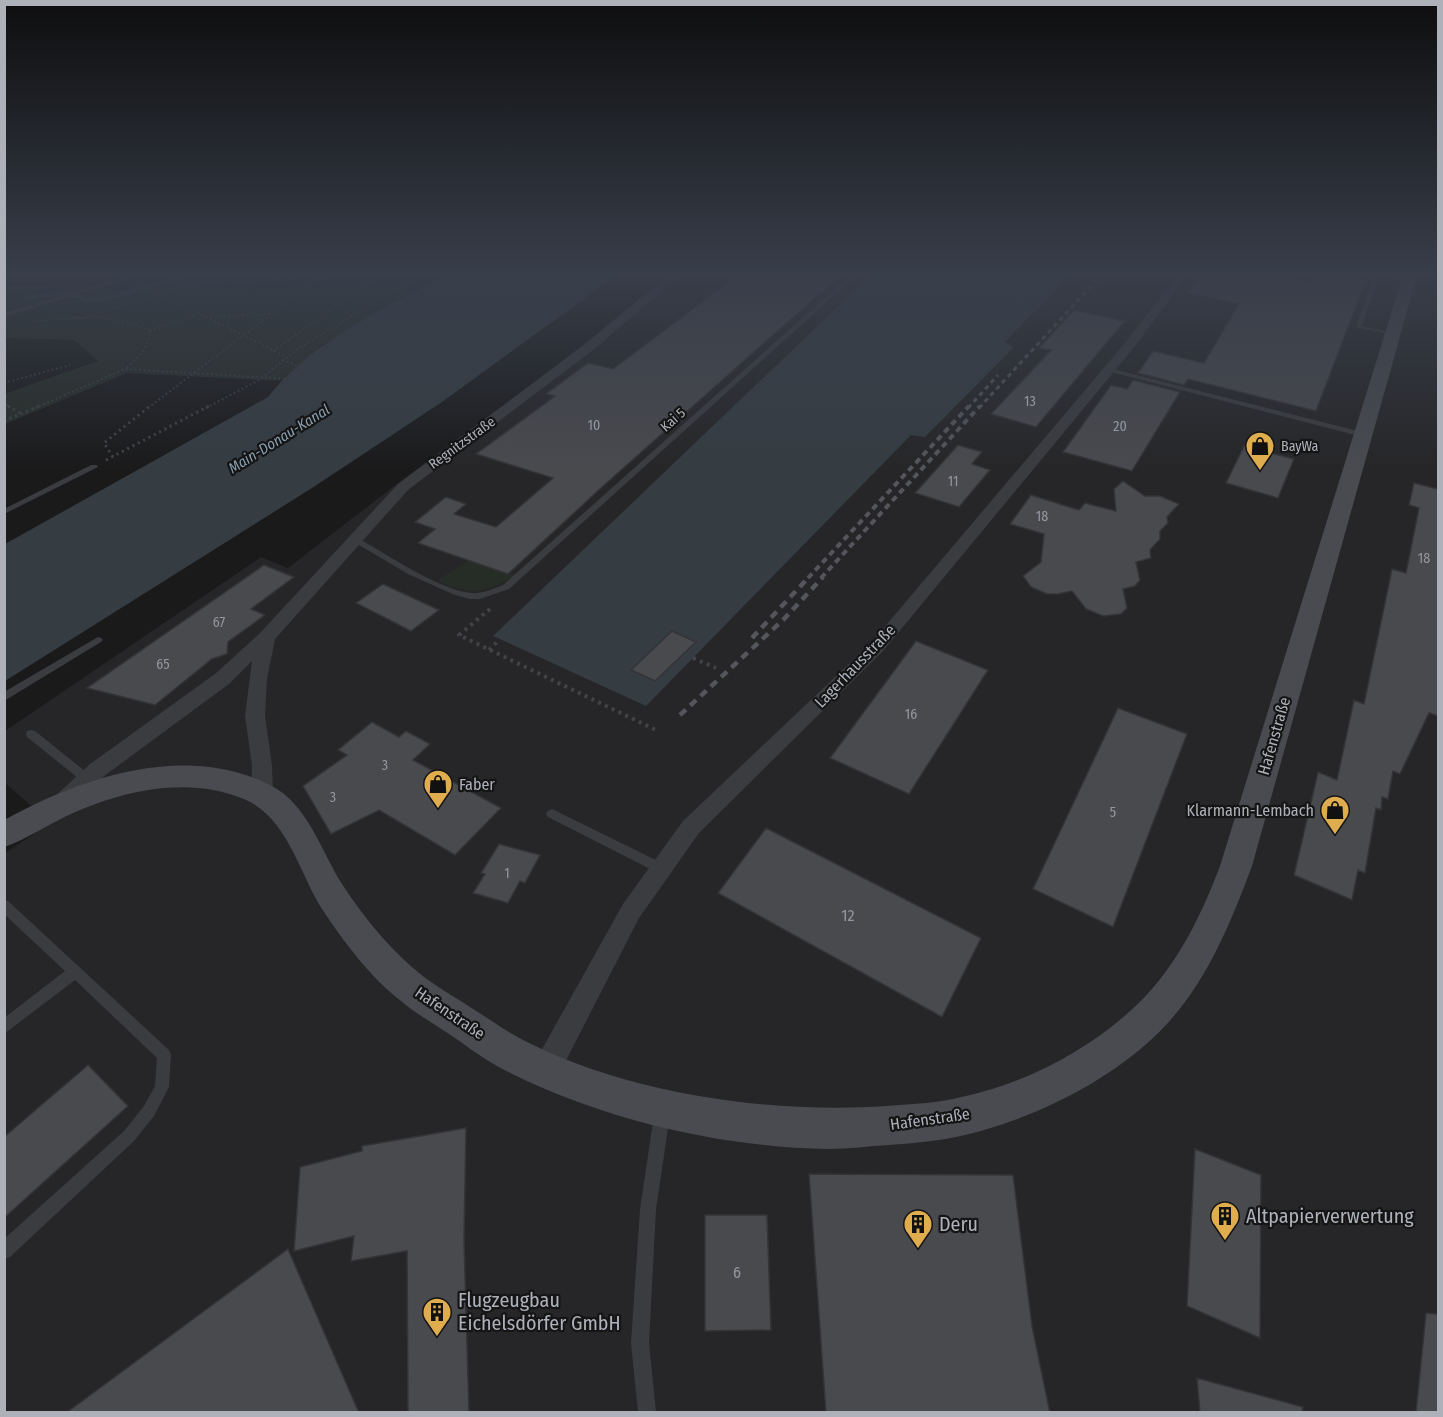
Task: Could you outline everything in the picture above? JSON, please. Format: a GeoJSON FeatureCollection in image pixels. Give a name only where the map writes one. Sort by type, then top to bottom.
{"type":"FeatureCollection","features":[{"type":"Feature","properties":{"kind":"street","name":"Regnitzstraße"},"geometry":{"type":"LineString","coordinates":[[59,806],[87,779],[222,679],[266,637],[353,539],[403,487],[599,338]]}},
{"type":"Feature","properties":{"kind":"street","name":"Lagerhausstraße"},"geometry":{"type":"LineString","coordinates":[[546,1070],[631,911],[691,827],[877,647],[1134,338]]}},
{"type":"Feature","properties":{"kind":"street","name":"Hafenstraße"},"geometry":{"type":"LineString","coordinates":[[4,835],[59,806],[97,792],[136,782],[182,776],[209,777],[262,794],[279,808],[292,824],[331,895],[367,942],[408,985],[507,1051],[546,1070],[588,1085],[664,1106],[717,1117],[830,1129],[902,1125],[967,1116],[1016,1100],[1097,1060],[1142,1024],[1186,973],[1217,920],[1236,866],[1393,338]]}},
{"type":"Feature","properties":{"kind":"street"},"geometry":{"type":"LineString","coordinates":[[262,794],[262,765],[255,716],[258,679],[266,637]]}},
{"type":"Feature","properties":{"kind":"lane","name":"Kai 5"},"geometry":{"type":"LineString","coordinates":[[487,595],[506,587],[783,338]]}},
{"type":"Feature","properties":{"kind":"lane"},"geometry":{"type":"LineString","coordinates":[[1109,370],[1363,435]]}},
{"type":"Feature","properties":{"kind":"lane"},"geometry":{"type":"LineString","coordinates":[[4,512],[94,466]]}},
{"type":"Feature","properties":{"kind":"lane"},"geometry":{"type":"LineString","coordinates":[[353,539],[452,592],[471,596],[487,595]]}},
{"type":"Feature","properties":{"kind":"lane"},"geometry":{"type":"LineString","coordinates":[[4,697],[98,640]]}},
{"type":"Feature","properties":{"kind":"lane"},"geometry":{"type":"LineString","coordinates":[[31,734],[87,779]]}},
{"type":"Feature","properties":{"kind":"lane"},"geometry":{"type":"LineString","coordinates":[[552,814],[660,868]]}},
{"type":"Feature","properties":{"kind":"lane"},"geometry":{"type":"LineString","coordinates":[[4,905],[164,1055],[162,1087],[149,1111],[129,1136],[4,1251]]}},
{"type":"Feature","properties":{"kind":"lane"},"geometry":{"type":"LineString","coordinates":[[4,1027],[75,972]]}},
{"type":"Feature","properties":{"kind":"lane"},"geometry":{"type":"LineString","coordinates":[[646,1413],[640,1343],[648,1209],[664,1106]]}},
{"type":"Feature","properties":{"kind":"path"},"geometry":{"type":"LineString","coordinates":[[4,421],[125,369],[141,356],[147,338]]}},
{"type":"Feature","properties":{"kind":"path"},"geometry":{"type":"LineString","coordinates":[[113,456],[104,443],[238,338]]}},
{"type":"Feature","properties":{"kind":"path"},"geometry":{"type":"LineString","coordinates":[[125,369],[291,379],[306,369],[288,362],[273,351],[246,338]]}},
{"type":"Feature","properties":{"kind":"path"},"geometry":{"type":"LineString","coordinates":[[273,351],[291,338]]}},
{"type":"Feature","properties":{"kind":"path"},"geometry":{"type":"LineString","coordinates":[[94,466],[236,392],[314,338]]}},
{"type":"Feature","properties":{"kind":"path"},"geometry":{"type":"LineString","coordinates":[[4,382],[69,365]]}},
{"type":"Feature","properties":{"kind":"path"},"geometry":{"type":"LineString","coordinates":[[4,401],[10,409],[21,414]]}},
{"type":"Feature","properties":{"kind":"path"},"geometry":{"type":"LineString","coordinates":[[487,595],[493,606],[459,635],[656,730]]}},
{"type":"Feature","properties":{"kind":"path"},"geometry":{"type":"LineString","coordinates":[[489,650],[499,640]]}},
{"type":"Feature","properties":{"kind":"path"},"geometry":{"type":"LineString","coordinates":[[693,658],[716,668]]}},
{"type":"Feature","properties":{"kind":"shaded area"},"geometry":{"type":"Polygon","coordinates":[[[9,338],[334,338],[322,345],[280,381],[127,373],[5,424],[4,394],[98,361],[74,340],[9,338]]]}},
{"type":"Feature","properties":{"kind":"shaded area"},"geometry":{"type":"Polygon","coordinates":[[[591,338],[1438,338],[1438,1412],[5,1412],[5,853],[51,823],[5,783],[5,731],[261,557],[288,568],[407,476],[557,366],[591,338]]]}},
{"type":"Feature","properties":{"kind":"shaded area"},"geometry":{"type":"Polygon","coordinates":[[[469,560],[515,575],[495,586],[476,590],[458,588],[438,580],[469,560]]]}},
{"type":"Feature","properties":{"kind":"water","name":"Main-Donau-Kanal"},"geometry":{"type":"Polygon","coordinates":[[[333,338],[530,338],[442,402],[312,488],[5,681],[5,544],[268,397],[286,376],[333,338]]]}},
{"type":"Feature","properties":{"kind":"water"},"geometry":{"type":"Polygon","coordinates":[[[805,338],[1009,338],[1005,342],[1014,347],[925,437],[911,435],[646,706],[493,636],[805,338]]]}},
{"type":"Feature","properties":{"kind":"building"},"geometry":{"type":"Polygon","coordinates":[[[654,338],[770,338],[508,574],[418,543],[435,529],[415,522],[446,497],[466,504],[454,514],[496,527],[553,478],[476,454],[555,396],[546,394],[588,363],[613,369],[654,338]]]}},
{"type":"Feature","properties":{"kind":"building"},"geometry":{"type":"Polygon","coordinates":[[[1048,338],[1111,338],[1036,427],[991,414],[1051,350],[1039,348],[1048,338]]]}},
{"type":"Feature","properties":{"kind":"building"},"geometry":{"type":"Polygon","coordinates":[[[1219,338],[1344,338],[1316,411],[1188,379],[1184,385],[1138,373],[1153,351],[1204,363],[1219,338]]]}},
{"type":"Feature","properties":{"kind":"building"},"geometry":{"type":"Polygon","coordinates":[[[1133,380],[1180,392],[1132,471],[1063,452],[1111,385],[1127,389],[1133,380]]]}},
{"type":"Feature","properties":{"kind":"building"},"geometry":{"type":"Polygon","coordinates":[[[958,445],[982,452],[972,464],[990,470],[959,507],[915,493],[958,445]]]}},
{"type":"Feature","properties":{"kind":"building","name":"BayWa"},"geometry":{"type":"Polygon","coordinates":[[[1244,446],[1294,459],[1278,498],[1226,483],[1244,446]]]}},
{"type":"Feature","properties":{"kind":"building"},"geometry":{"type":"Polygon","coordinates":[[[1123,481],[1145,496],[1160,496],[1179,504],[1167,517],[1168,523],[1160,531],[1160,539],[1150,550],[1151,558],[1136,562],[1140,580],[1135,586],[1123,589],[1127,608],[1121,614],[1103,616],[1086,609],[1072,591],[1047,594],[1031,587],[1023,576],[1041,562],[1044,534],[1010,524],[1031,495],[1079,510],[1085,503],[1116,511],[1114,489],[1123,481]]]}},
{"type":"Feature","properties":{"kind":"building"},"geometry":{"type":"Polygon","coordinates":[[[1414,483],[1438,489],[1438,716],[1429,713],[1400,774],[1393,771],[1388,799],[1382,797],[1381,810],[1376,808],[1365,873],[1358,870],[1352,900],[1294,875],[1318,772],[1337,780],[1354,700],[1364,704],[1392,569],[1406,573],[1419,508],[1409,505],[1414,483]]]}},
{"type":"Feature","properties":{"kind":"building"},"geometry":{"type":"Polygon","coordinates":[[[264,565],[294,577],[251,609],[265,615],[228,642],[227,654],[212,659],[155,705],[87,688],[264,565]]]}},
{"type":"Feature","properties":{"kind":"building"},"geometry":{"type":"Polygon","coordinates":[[[383,584],[439,610],[411,631],[356,603],[383,584]]]}},
{"type":"Feature","properties":{"kind":"building"},"geometry":{"type":"Polygon","coordinates":[[[672,631],[696,642],[655,681],[631,670],[672,631]]]}},
{"type":"Feature","properties":{"kind":"building"},"geometry":{"type":"Polygon","coordinates":[[[916,641],[988,670],[909,794],[830,758],[916,641]]]}},
{"type":"Feature","properties":{"kind":"building"},"geometry":{"type":"Polygon","coordinates":[[[1118,708],[1187,734],[1113,927],[1033,889],[1118,708]]]}},
{"type":"Feature","properties":{"kind":"building"},"geometry":{"type":"Polygon","coordinates":[[[372,722],[399,737],[406,731],[430,744],[413,760],[501,808],[455,855],[379,810],[331,834],[303,786],[347,755],[338,750],[372,722]]]}},
{"type":"Feature","properties":{"kind":"building"},"geometry":{"type":"Polygon","coordinates":[[[766,828],[981,938],[942,1017],[718,893],[766,828]]]}},
{"type":"Feature","properties":{"kind":"building"},"geometry":{"type":"Polygon","coordinates":[[[499,844],[540,855],[525,883],[520,881],[508,903],[473,893],[485,874],[481,873],[499,844]]]}},
{"type":"Feature","properties":{"kind":"building"},"geometry":{"type":"Polygon","coordinates":[[[88,1065],[128,1106],[4,1218],[4,1137],[88,1065]]]}},
{"type":"Feature","properties":{"kind":"building","name":"Flugzeugbau Eichelsdörfer GmbH"},"geometry":{"type":"Polygon","coordinates":[[[466,1128],[464,1240],[469,1413],[408,1413],[407,1251],[351,1261],[354,1236],[294,1251],[300,1167],[362,1151],[362,1146],[466,1128]]]}},
{"type":"Feature","properties":{"kind":"building","name":"Altpapierverwertung"},"geometry":{"type":"Polygon","coordinates":[[[1195,1149],[1261,1175],[1260,1338],[1187,1306],[1195,1149]]]}},
{"type":"Feature","properties":{"kind":"building","name":"Deru"},"geometry":{"type":"Polygon","coordinates":[[[809,1174],[1013,1175],[1032,1326],[1050,1413],[826,1413],[809,1174]]]}},
{"type":"Feature","properties":{"kind":"building"},"geometry":{"type":"Polygon","coordinates":[[[705,1215],[767,1215],[771,1330],[705,1331],[705,1215]]]}},
{"type":"Feature","properties":{"kind":"building"},"geometry":{"type":"Polygon","coordinates":[[[288,1249],[359,1413],[66,1413],[273,1260],[288,1249]]]}},
{"type":"Feature","properties":{"kind":"building"},"geometry":{"type":"Polygon","coordinates":[[[1426,1313],[1438,1314],[1438,1413],[1416,1413],[1426,1313]]]}},
{"type":"Feature","properties":{"kind":"building"},"geometry":{"type":"Polygon","coordinates":[[[1197,1378],[1303,1407],[1302,1413],[1200,1413],[1197,1378]]]}},
{"type":"Feature","properties":{"kind":"railway"},"geometry":{"type":"LineString","coordinates":[[979,408],[1043,338]]}},
{"type":"Feature","properties":{"kind":"railway"},"geometry":{"type":"LineString","coordinates":[[968,408],[998,375]]}},
{"type":"Feature","properties":{"kind":"railway"},"geometry":{"type":"LineString","coordinates":[[808,578],[969,406]]}},
{"type":"Feature","properties":{"kind":"railway"},"geometry":{"type":"LineString","coordinates":[[821,578],[980,406]]}},
{"type":"Feature","properties":{"kind":"railway"},"geometry":{"type":"LineString","coordinates":[[752,638],[809,577]]}},
{"type":"Feature","properties":{"kind":"railway"},"geometry":{"type":"LineString","coordinates":[[680,715],[784,619],[823,577]]}},
{"type":"Feature","properties":{"kind":"place","name":"BayWa"},"geometry":{"type":"Point","coordinates":[1260,472]}},
{"type":"Feature","properties":{"kind":"place","name":"Faber"},"geometry":{"type":"Point","coordinates":[438,810]}},
{"type":"Feature","properties":{"kind":"place","name":"Klarmann-Lembach"},"geometry":{"type":"Point","coordinates":[1335,836]}},
{"type":"Feature","properties":{"kind":"place","name":"Altpapierverwertung"},"geometry":{"type":"Point","coordinates":[1225,1242]}},
{"type":"Feature","properties":{"kind":"place","name":"Deru"},"geometry":{"type":"Point","coordinates":[918,1250]}},
{"type":"Feature","properties":{"kind":"place","name":"Flugzeugbau Eichelsdörfer GmbH"},"geometry":{"type":"Point","coordinates":[437,1338]}}]}
